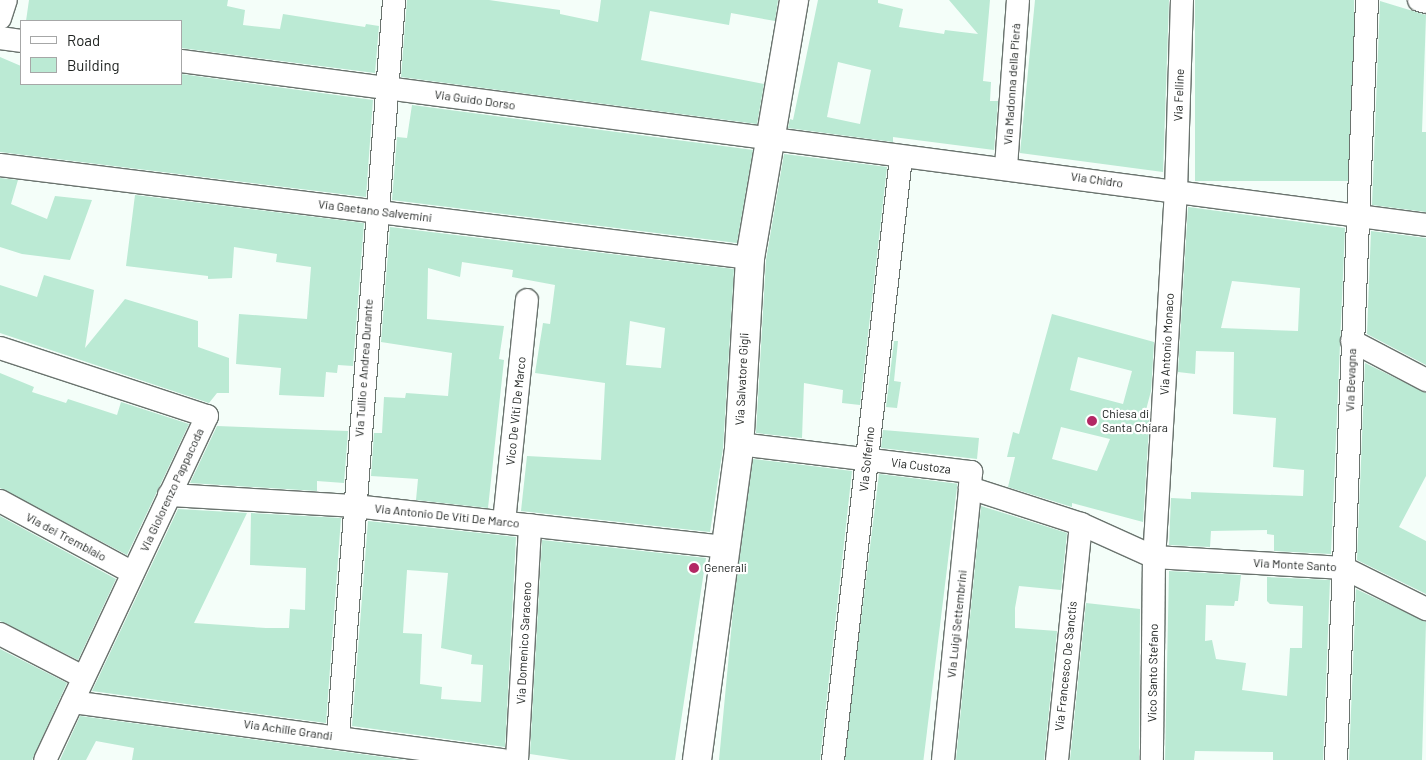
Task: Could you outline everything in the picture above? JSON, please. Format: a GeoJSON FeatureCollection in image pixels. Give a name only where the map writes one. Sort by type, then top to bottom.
{"type":"FeatureCollection","features":[{"type":"Feature","properties":{"kind":"street"},"geometry":{"type":"LineString","coordinates":[[0,18],[6,0]]}},
{"type":"Feature","properties":{"kind":"street","name":"Via Tullio e Andrea Durante"},"geometry":{"type":"LineString","coordinates":[[338,737],[376,212],[394,0]]}},
{"type":"Feature","properties":{"kind":"street","name":"Via Salvatore Gigli"},"geometry":{"type":"LineString","coordinates":[[697,760],[739,444],[750,258],[768,140],[794,0]]}},
{"type":"Feature","properties":{"kind":"street","name":"Via Madonna della Pierà"},"geometry":{"type":"LineString","coordinates":[[1006,167],[1018,0]]}},
{"type":"Feature","properties":{"kind":"street","name":"Via Felline"},"geometry":{"type":"LineString","coordinates":[[1176,190],[1182,0]]}},
{"type":"Feature","properties":{"kind":"street","name":"Via Bevagna"},"geometry":{"type":"LineString","coordinates":[[1336,760],[1367,0]]}},
{"type":"Feature","properties":{"kind":"street"},"geometry":{"type":"LineString","coordinates":[[1420,0],[1426,2]]}},
{"type":"Feature","properties":{"kind":"street"},"geometry":{"type":"LineString","coordinates":[[0,38],[20,41]]}},
{"type":"Feature","properties":{"kind":"street","name":"Via Guido Dorso"},"geometry":{"type":"LineString","coordinates":[[182,61],[768,140]]}},
{"type":"Feature","properties":{"kind":"street","name":"Via Chidro"},"geometry":{"type":"LineString","coordinates":[[768,140],[901,158],[1006,167],[1426,225]]}},
{"type":"Feature","properties":{"kind":"street","name":"Via Solferino"},"geometry":{"type":"LineString","coordinates":[[833,760],[901,158]]}},
{"type":"Feature","properties":{"kind":"street","name":"Via Gaetano Salvemini"},"geometry":{"type":"LineString","coordinates":[[0,165],[750,258]]}},
{"type":"Feature","properties":{"kind":"street","name":"Via Antonio Monaco"},"geometry":{"type":"LineString","coordinates":[[1154,585],[1154,557],[1176,190]]}},
{"type":"Feature","properties":{"kind":"street","name":"Vico De Viti De Marco"},"geometry":{"type":"LineString","coordinates":[[504,522],[527,300]]}},
{"type":"Feature","properties":{"kind":"street"},"geometry":{"type":"LineString","coordinates":[[1352,340],[1426,380]]}},
{"type":"Feature","properties":{"kind":"street","name":"Via Giolorenzo Pappacoda"},"geometry":{"type":"LineString","coordinates":[[0,348],[207,416],[45,760]]}},
{"type":"Feature","properties":{"kind":"street","name":"Via Custoza"},"geometry":{"type":"LineString","coordinates":[[739,444],[971,472],[970,488]]}},
{"type":"Feature","properties":{"kind":"street"},"geometry":{"type":"LineString","coordinates":[[970,488],[1081,524],[1154,557]]}},
{"type":"Feature","properties":{"kind":"street","name":"Via Luigi Settembrini"},"geometry":{"type":"LineString","coordinates":[[944,760],[970,488]]}},
{"type":"Feature","properties":{"kind":"street","name":"Via Antonio De Viti De Marco"},"geometry":{"type":"LineString","coordinates":[[170,496],[354,506],[725,547]]}},
{"type":"Feature","properties":{"kind":"street","name":"Via dei Tremblaio"},"geometry":{"type":"LineString","coordinates":[[0,501],[133,573]]}},
{"type":"Feature","properties":{"kind":"street","name":"Via Francesco De Sanctis"},"geometry":{"type":"LineString","coordinates":[[1057,760],[1081,524]]}},
{"type":"Feature","properties":{"kind":"street","name":"Via Domenico Saraceno"},"geometry":{"type":"LineString","coordinates":[[518,760],[530,525]]}},
{"type":"Feature","properties":{"kind":"street","name":"Via Monte Santo"},"geometry":{"type":"LineString","coordinates":[[1154,557],[1344,568],[1426,609]]}},
{"type":"Feature","properties":{"kind":"street","name":"Vico Santo Stefano"},"geometry":{"type":"LineString","coordinates":[[1152,760],[1154,585]]}},
{"type":"Feature","properties":{"kind":"street"},"geometry":{"type":"LineString","coordinates":[[0,634],[83,677]]}},
{"type":"Feature","properties":{"kind":"street","name":"Via Achille Grandi"},"geometry":{"type":"LineString","coordinates":[[73,702],[503,760]]}},
{"type":"Feature","properties":{"kind":"building"},"geometry":{"type":"Polygon","coordinates":[[[29,0],[228,0],[227,6],[245,10],[243,25],[280,29],[283,14],[365,27],[366,24],[379,26],[375,73],[182,48],[182,20],[26,20],[29,0]]]}},
{"type":"Feature","properties":{"kind":"building"},"geometry":{"type":"Polygon","coordinates":[[[407,0],[489,0],[560,10],[560,14],[598,22],[601,0],[778,0],[775,21],[731,13],[729,25],[650,11],[641,60],[764,84],[757,124],[401,77],[407,0]]]}},
{"type":"Feature","properties":{"kind":"building"},"geometry":{"type":"Polygon","coordinates":[[[818,0],[878,0],[878,3],[903,9],[899,27],[944,34],[945,30],[978,34],[949,0],[990,0],[983,81],[991,82],[990,101],[998,101],[994,150],[893,137],[893,142],[788,128],[790,119],[793,120],[818,0]],[[838,62],[827,117],[860,124],[871,70],[838,62]]]}},
{"type":"Feature","properties":{"kind":"building"},"geometry":{"type":"Polygon","coordinates":[[[1035,0],[1169,0],[1163,172],[1020,153],[1035,0]]]}},
{"type":"Feature","properties":{"kind":"building"},"geometry":{"type":"Polygon","coordinates":[[[1195,0],[1354,0],[1354,181],[1195,181],[1195,0]]]}},
{"type":"Feature","properties":{"kind":"building"},"geometry":{"type":"Polygon","coordinates":[[[1380,1],[1426,15],[1422,132],[1426,132],[1426,212],[1372,205],[1380,1]]]}},
{"type":"Feature","properties":{"kind":"building"},"geometry":{"type":"Polygon","coordinates":[[[0,57],[20,66],[20,85],[182,85],[182,74],[373,100],[366,197],[0,152],[0,57]]]}},
{"type":"Feature","properties":{"kind":"building"},"geometry":{"type":"Polygon","coordinates":[[[412,105],[753,150],[737,243],[392,200],[397,137],[407,138],[412,105]]]}},
{"type":"Feature","properties":{"kind":"building"},"geometry":{"type":"Polygon","coordinates":[[[784,154],[887,167],[860,405],[842,403],[843,390],[804,383],[802,438],[756,433],[766,260],[784,154]]]}},
{"type":"Feature","properties":{"kind":"building"},"geometry":{"type":"Polygon","coordinates":[[[0,178],[18,180],[11,204],[47,219],[55,196],[92,200],[70,260],[22,254],[0,247],[0,178]]]}},
{"type":"Feature","properties":{"kind":"building"},"geometry":{"type":"Polygon","coordinates":[[[135,195],[364,223],[353,366],[338,365],[337,373],[326,372],[324,397],[279,395],[281,368],[236,364],[239,314],[307,319],[311,267],[276,262],[277,254],[234,247],[232,278],[208,279],[208,276],[126,266],[135,195]]]}},
{"type":"Feature","properties":{"kind":"building"},"geometry":{"type":"Polygon","coordinates":[[[1188,207],[1345,228],[1331,554],[1274,551],[1274,535],[1267,534],[1267,530],[1211,531],[1210,547],[1169,545],[1171,498],[1191,499],[1191,492],[1303,496],[1304,470],[1273,467],[1276,418],[1233,414],[1234,352],[1196,351],[1195,374],[1178,372],[1188,207]],[[1232,281],[1221,328],[1298,331],[1300,288],[1232,281]]]}},
{"type":"Feature","properties":{"kind":"building"},"geometry":{"type":"Polygon","coordinates":[[[390,227],[734,269],[723,448],[710,532],[521,511],[527,456],[601,460],[605,383],[535,373],[543,323],[550,324],[555,285],[512,277],[513,270],[462,262],[460,277],[428,268],[427,319],[504,326],[499,359],[504,360],[488,508],[416,500],[418,479],[371,476],[374,433],[382,433],[384,397],[405,398],[406,393],[448,396],[452,353],[381,342],[390,227]],[[630,321],[626,365],[661,368],[665,328],[630,321]]]}},
{"type":"Feature","properties":{"kind":"building"},"geometry":{"type":"Polygon","coordinates":[[[1371,231],[1426,238],[1426,365],[1367,334],[1371,231]]]}},
{"type":"Feature","properties":{"kind":"building"},"geometry":{"type":"Polygon","coordinates":[[[44,275],[94,290],[85,348],[125,299],[198,321],[198,347],[229,358],[229,393],[217,393],[209,403],[0,333],[0,285],[37,297],[44,275]]]}},
{"type":"Feature","properties":{"kind":"building","name":"Chiesa di Santa Chiara"},"geometry":{"type":"Polygon","coordinates":[[[1052,314],[1154,342],[1151,391],[1146,410],[1150,411],[1143,522],[1072,503],[1072,507],[1008,487],[1015,457],[1007,457],[1013,432],[1019,434],[1052,314]],[[1078,357],[1070,390],[1123,404],[1132,371],[1078,357]],[[1061,427],[1052,459],[1097,471],[1110,439],[1061,427]]]}},
{"type":"Feature","properties":{"kind":"building"},"geometry":{"type":"Polygon","coordinates":[[[894,341],[898,341],[894,381],[901,382],[897,408],[886,407],[894,341]]]}},
{"type":"Feature","properties":{"kind":"building"},"geometry":{"type":"Polygon","coordinates":[[[1365,363],[1426,393],[1426,476],[1399,527],[1426,541],[1426,594],[1357,560],[1365,363]]]}},
{"type":"Feature","properties":{"kind":"building"},"geometry":{"type":"Polygon","coordinates":[[[0,373],[34,387],[32,392],[66,403],[68,399],[117,415],[121,402],[189,424],[127,555],[0,488],[0,373]]]}},
{"type":"Feature","properties":{"kind":"building"},"geometry":{"type":"Polygon","coordinates":[[[217,426],[348,431],[344,483],[317,481],[317,491],[190,483],[217,426]]]}},
{"type":"Feature","properties":{"kind":"building"},"geometry":{"type":"Polygon","coordinates":[[[883,430],[979,438],[977,459],[881,448],[883,430]]]}},
{"type":"Feature","properties":{"kind":"building"},"geometry":{"type":"Polygon","coordinates":[[[753,459],[852,471],[820,760],[719,760],[734,600],[753,459]]]}},
{"type":"Feature","properties":{"kind":"building"},"geometry":{"type":"Polygon","coordinates":[[[879,474],[957,484],[923,760],[844,760],[879,474]]]}},
{"type":"Feature","properties":{"kind":"building"},"geometry":{"type":"Polygon","coordinates":[[[981,506],[1067,533],[1061,590],[1019,586],[1015,608],[1015,628],[1057,631],[1044,760],[956,760],[981,506]]]}},
{"type":"Feature","properties":{"kind":"building"},"geometry":{"type":"Polygon","coordinates":[[[178,509],[247,513],[194,623],[266,628],[289,628],[290,609],[305,610],[306,568],[250,565],[251,513],[341,518],[326,723],[92,691],[178,509]]]}},
{"type":"Feature","properties":{"kind":"building"},"geometry":{"type":"Polygon","coordinates":[[[0,516],[116,579],[78,660],[0,621],[0,516]]]}},
{"type":"Feature","properties":{"kind":"building"},"geometry":{"type":"Polygon","coordinates":[[[368,521],[516,537],[505,747],[352,726],[368,521]],[[407,570],[403,633],[422,634],[420,684],[442,687],[441,699],[481,702],[483,665],[471,664],[472,655],[441,648],[448,573],[407,570]]]}},
{"type":"Feature","properties":{"kind":"building"},"geometry":{"type":"Polygon","coordinates":[[[542,540],[706,558],[675,760],[570,760],[530,754],[542,540]]]}},
{"type":"Feature","properties":{"kind":"building"},"geometry":{"type":"Polygon","coordinates":[[[1169,571],[1241,575],[1238,601],[1235,601],[1234,606],[1206,605],[1205,641],[1212,640],[1216,659],[1246,663],[1242,690],[1287,696],[1290,648],[1302,648],[1303,606],[1270,604],[1267,601],[1267,577],[1330,580],[1323,760],[1273,760],[1273,752],[1195,751],[1194,760],[1165,760],[1169,571]]]}},
{"type":"Feature","properties":{"kind":"building"},"geometry":{"type":"Polygon","coordinates":[[[1356,589],[1426,622],[1422,760],[1349,760],[1356,589]]]}},
{"type":"Feature","properties":{"kind":"building"},"geometry":{"type":"Polygon","coordinates":[[[1086,603],[1140,609],[1139,760],[1070,760],[1086,603]]]}},
{"type":"Feature","properties":{"kind":"building"},"geometry":{"type":"Polygon","coordinates":[[[0,649],[67,683],[32,760],[0,760],[0,649]]]}},
{"type":"Feature","properties":{"kind":"building"},"geometry":{"type":"Polygon","coordinates":[[[80,716],[405,760],[132,760],[134,748],[96,741],[86,760],[60,760],[80,716]]]}},
{"type":"Feature","properties":{"kind":"place","name":"Chiesa di Santa Chiara"},"geometry":{"type":"Point","coordinates":[1092,421]}},
{"type":"Feature","properties":{"kind":"place","name":"Generali"},"geometry":{"type":"Point","coordinates":[694,568]}}]}
